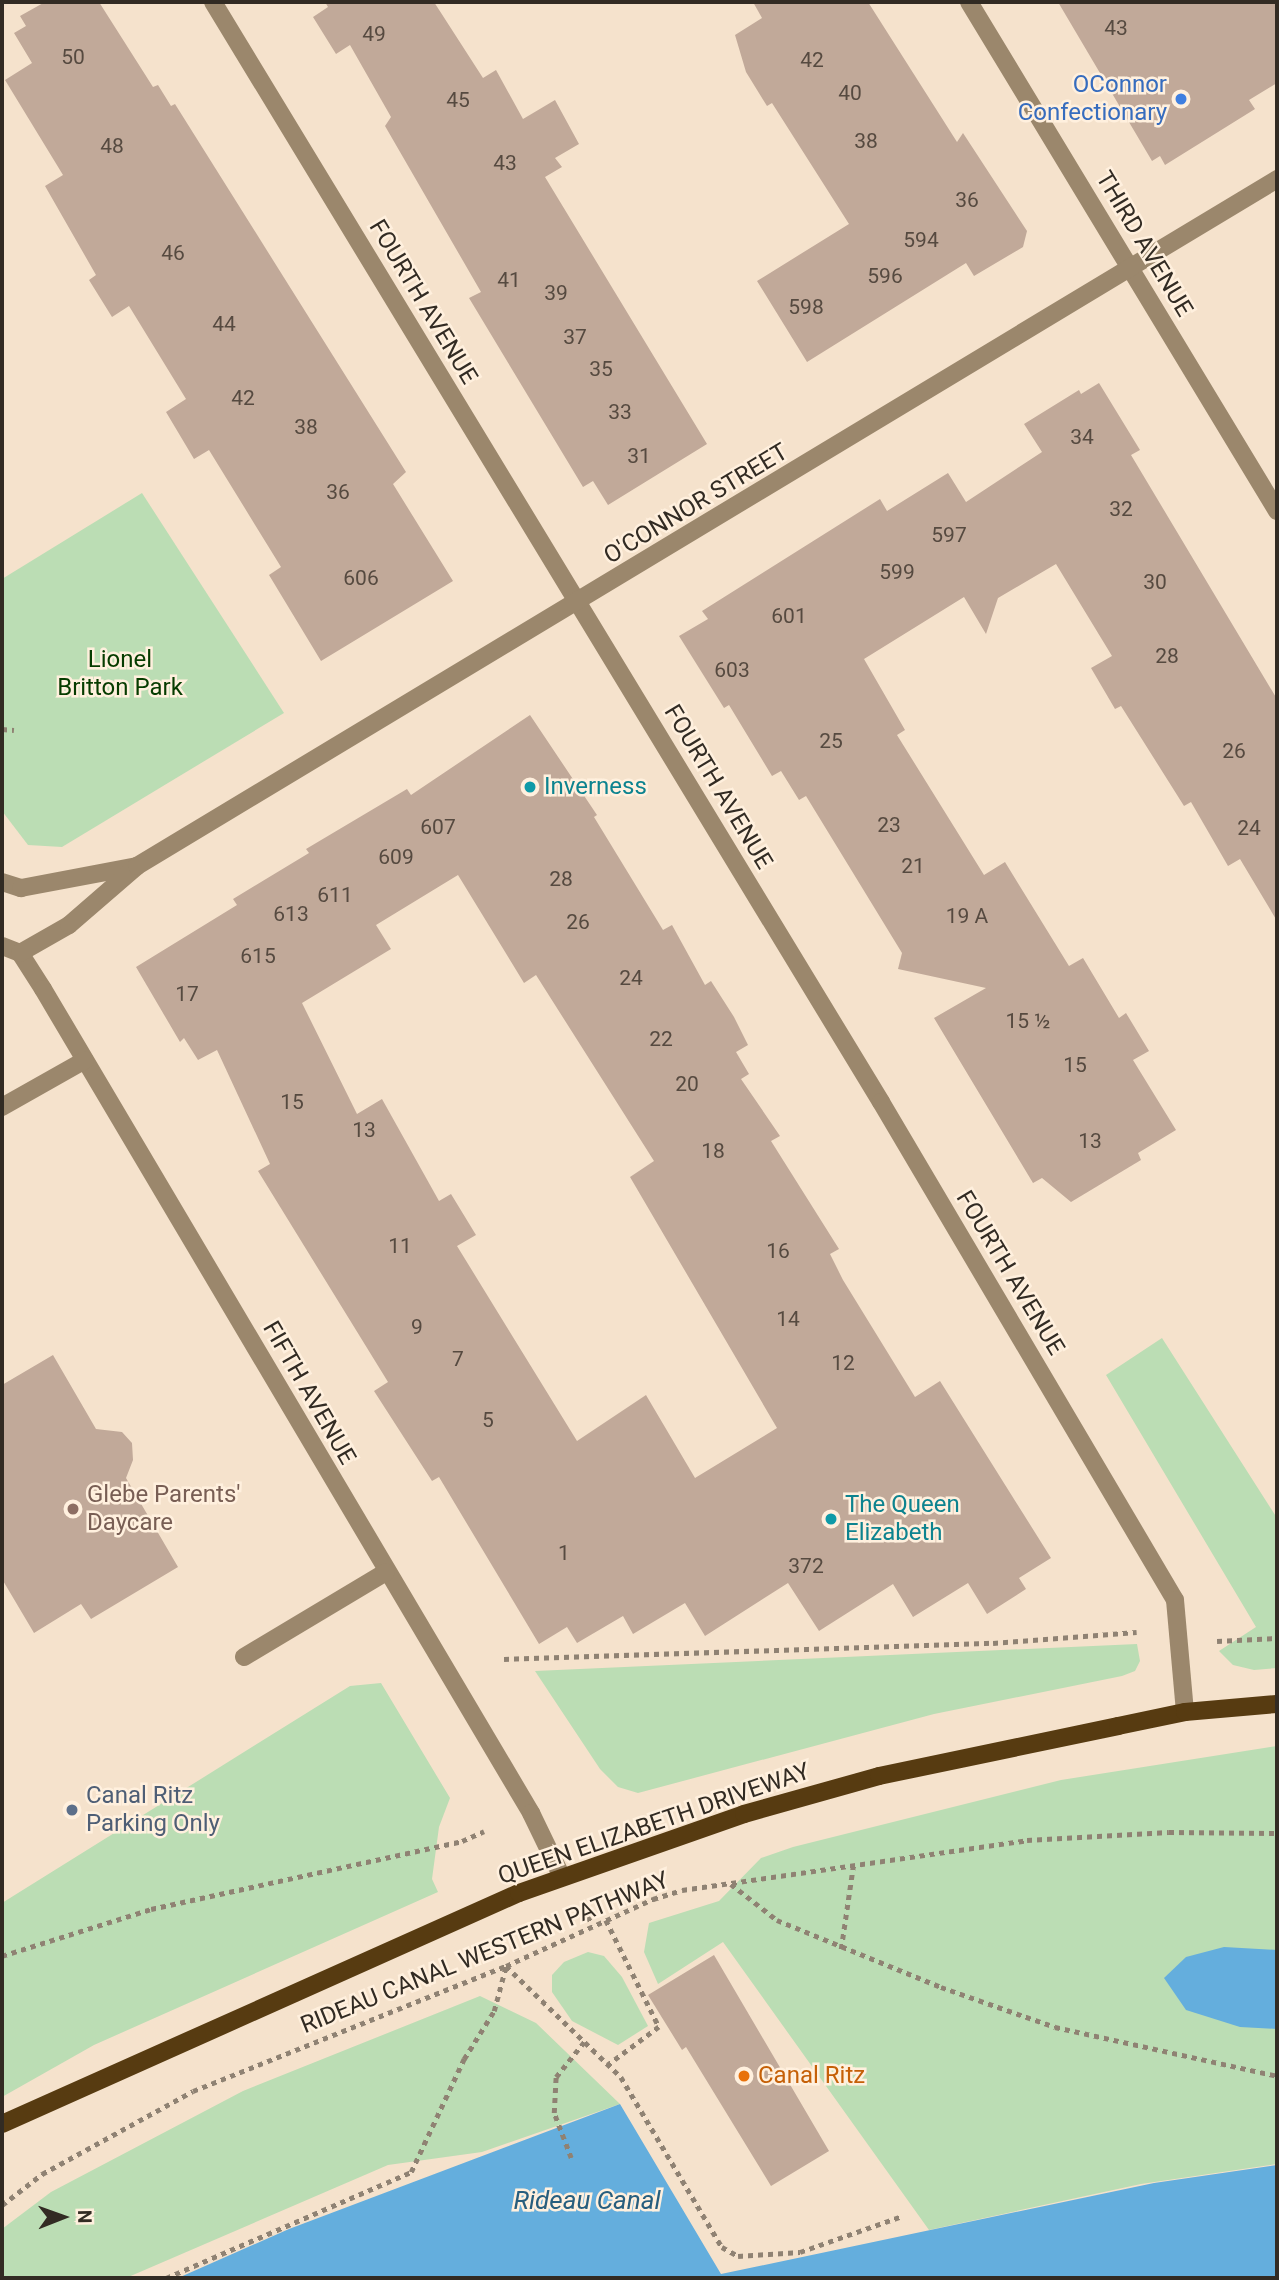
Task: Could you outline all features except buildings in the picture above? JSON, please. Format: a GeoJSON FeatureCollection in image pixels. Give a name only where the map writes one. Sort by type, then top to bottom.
{"type":"FeatureCollection","features":[{"type":"Feature","properties":{"kind":"main road","name":"QUEEN ELIZABETH DRIVEWAY"},"geometry":{"type":"LineString","coordinates":[[2,2124],[562,1877],[744,1814],[879,1776],[1185,1712],[1277,1704]]}},
{"type":"Feature","properties":{"kind":"street","name":"FOURTH AVENUE"},"geometry":{"type":"LineString","coordinates":[[213,2],[881,1102],[1175,1600],[1185,1712]]}},
{"type":"Feature","properties":{"kind":"street","name":"THIRD AVENUE"},"geometry":{"type":"LineString","coordinates":[[969,2],[1277,511]]}},
{"type":"Feature","properties":{"kind":"street","name":"O'CONNOR STREET"},"geometry":{"type":"LineString","coordinates":[[20,953],[69,925],[137,866],[578,605],[1277,179]]}},
{"type":"Feature","properties":{"kind":"street","name":"O'CONNOR STREET"},"geometry":{"type":"LineString","coordinates":[[2,882],[21,888],[137,866]]}},
{"type":"Feature","properties":{"kind":"street"},"geometry":{"type":"LineString","coordinates":[[2,946],[20,953]]}},
{"type":"Feature","properties":{"kind":"street","name":"FIFTH AVENUE"},"geometry":{"type":"LineString","coordinates":[[20,953],[530,1813],[562,1877]]}},
{"type":"Feature","properties":{"kind":"street"},"geometry":{"type":"LineString","coordinates":[[2,1107],[85,1060]]}},
{"type":"Feature","properties":{"kind":"street"},"geometry":{"type":"LineString","coordinates":[[244,1657],[386,1572]]}},
{"type":"Feature","properties":{"kind":"path"},"geometry":{"type":"LineString","coordinates":[[2,729],[14,730]]}},
{"type":"Feature","properties":{"kind":"path"},"geometry":{"type":"LineString","coordinates":[[504,1659],[993,1643],[1137,1632]]}},
{"type":"Feature","properties":{"kind":"path"},"geometry":{"type":"LineString","coordinates":[[1209,1642],[1277,1637]]}},
{"type":"Feature","properties":{"kind":"path"},"geometry":{"type":"LineString","coordinates":[[2,1956],[151,1909],[462,1841],[484,1831]]}},
{"type":"Feature","properties":{"kind":"path","name":"RIDEAU CANAL WESTERN PATHWAY"},"geometry":{"type":"LineString","coordinates":[[2,2205],[42,2174],[193,2091],[506,1966],[673,1893],[1027,1840],[1169,1832],[1277,1833]]}},
{"type":"Feature","properties":{"kind":"path"},"geometry":{"type":"LineString","coordinates":[[841,1949],[853,1867]]}},
{"type":"Feature","properties":{"kind":"path"},"geometry":{"type":"LineString","coordinates":[[730,1884],[777,1920],[841,1949],[1055,2027],[1277,2076]]}},
{"type":"Feature","properties":{"kind":"path"},"geometry":{"type":"LineString","coordinates":[[606,1920],[659,2027],[608,2065]]}},
{"type":"Feature","properties":{"kind":"path"},"geometry":{"type":"LineString","coordinates":[[166,2278],[411,2172],[464,2059],[494,2011],[506,1966],[621,2077],[716,2240],[738,2256],[800,2252],[902,2216]]}},
{"type":"Feature","properties":{"kind":"path"},"geometry":{"type":"LineString","coordinates":[[571,2158],[554,2113],[556,2077],[584,2042]]}},
{"type":"Feature","properties":{"kind":"green space","name":"Lionel Britton Park"},"geometry":{"type":"Polygon","coordinates":[[[142,493],[284,713],[62,847],[28,845],[2,811],[2,579],[142,493]]]}},
{"type":"Feature","properties":{"kind":"green space"},"geometry":{"type":"Polygon","coordinates":[[[1162,1338],[1277,1518],[1277,1668],[1254,1670],[1233,1665],[1219,1651],[1256,1627],[1106,1375],[1162,1338]]]}},
{"type":"Feature","properties":{"kind":"green space"},"geometry":{"type":"Polygon","coordinates":[[[1137,1644],[1140,1661],[1135,1671],[1122,1676],[934,1714],[638,1793],[618,1787],[600,1769],[535,1671],[1137,1644]]]}},
{"type":"Feature","properties":{"kind":"green space"},"geometry":{"type":"Polygon","coordinates":[[[381,1683],[450,1798],[439,1827],[432,1879],[438,1892],[94,2045],[2,2097],[2,1903],[350,1686],[381,1683]]]}},
{"type":"Feature","properties":{"kind":"green space"},"geometry":{"type":"Polygon","coordinates":[[[1277,1746],[1277,2164],[1141,2184],[929,2230],[723,1942],[658,1984],[644,1952],[649,1923],[719,1901],[761,1858],[793,1847],[1061,1780],[1277,1746]]]}},
{"type":"Feature","properties":{"kind":"green space"},"geometry":{"type":"Polygon","coordinates":[[[588,1952],[604,1956],[622,1977],[648,2026],[618,2045],[572,2021],[552,1992],[552,1975],[564,1962],[588,1952]]]}},
{"type":"Feature","properties":{"kind":"green space"},"geometry":{"type":"Polygon","coordinates":[[[480,1996],[536,2023],[620,2104],[482,2152],[388,2165],[126,2278],[2,2278],[2,2229],[51,2192],[243,2091],[480,1996]]]}},
{"type":"Feature","properties":{"kind":"water"},"geometry":{"type":"Polygon","coordinates":[[[1224,1947],[1277,1950],[1277,2029],[1240,2027],[1186,2010],[1164,1978],[1186,1957],[1224,1947]]]}},
{"type":"Feature","properties":{"kind":"water","name":"Rideau Canal"},"geometry":{"type":"Polygon","coordinates":[[[620,2104],[721,2274],[1154,2183],[1277,2165],[1277,2278],[178,2278],[289,2229],[620,2104]]]}},
{"type":"Feature","properties":{"kind":"place","name":"OConnor Confectionary"},"geometry":{"type":"Point","coordinates":[1181,99]}},
{"type":"Feature","properties":{"kind":"place","name":"Inverness"},"geometry":{"type":"Point","coordinates":[530,787]}},
{"type":"Feature","properties":{"kind":"place","name":"Glebe Parents' Daycare"},"geometry":{"type":"Point","coordinates":[73,1509]}},
{"type":"Feature","properties":{"kind":"place","name":"The Queen Elizabeth"},"geometry":{"type":"Point","coordinates":[831,1519]}},
{"type":"Feature","properties":{"kind":"place","name":"Canal Ritz Parking Only"},"geometry":{"type":"Point","coordinates":[72,1810]}},
{"type":"Feature","properties":{"kind":"place","name":"Canal Ritz"},"geometry":{"type":"Point","coordinates":[744,2076]}}]}
